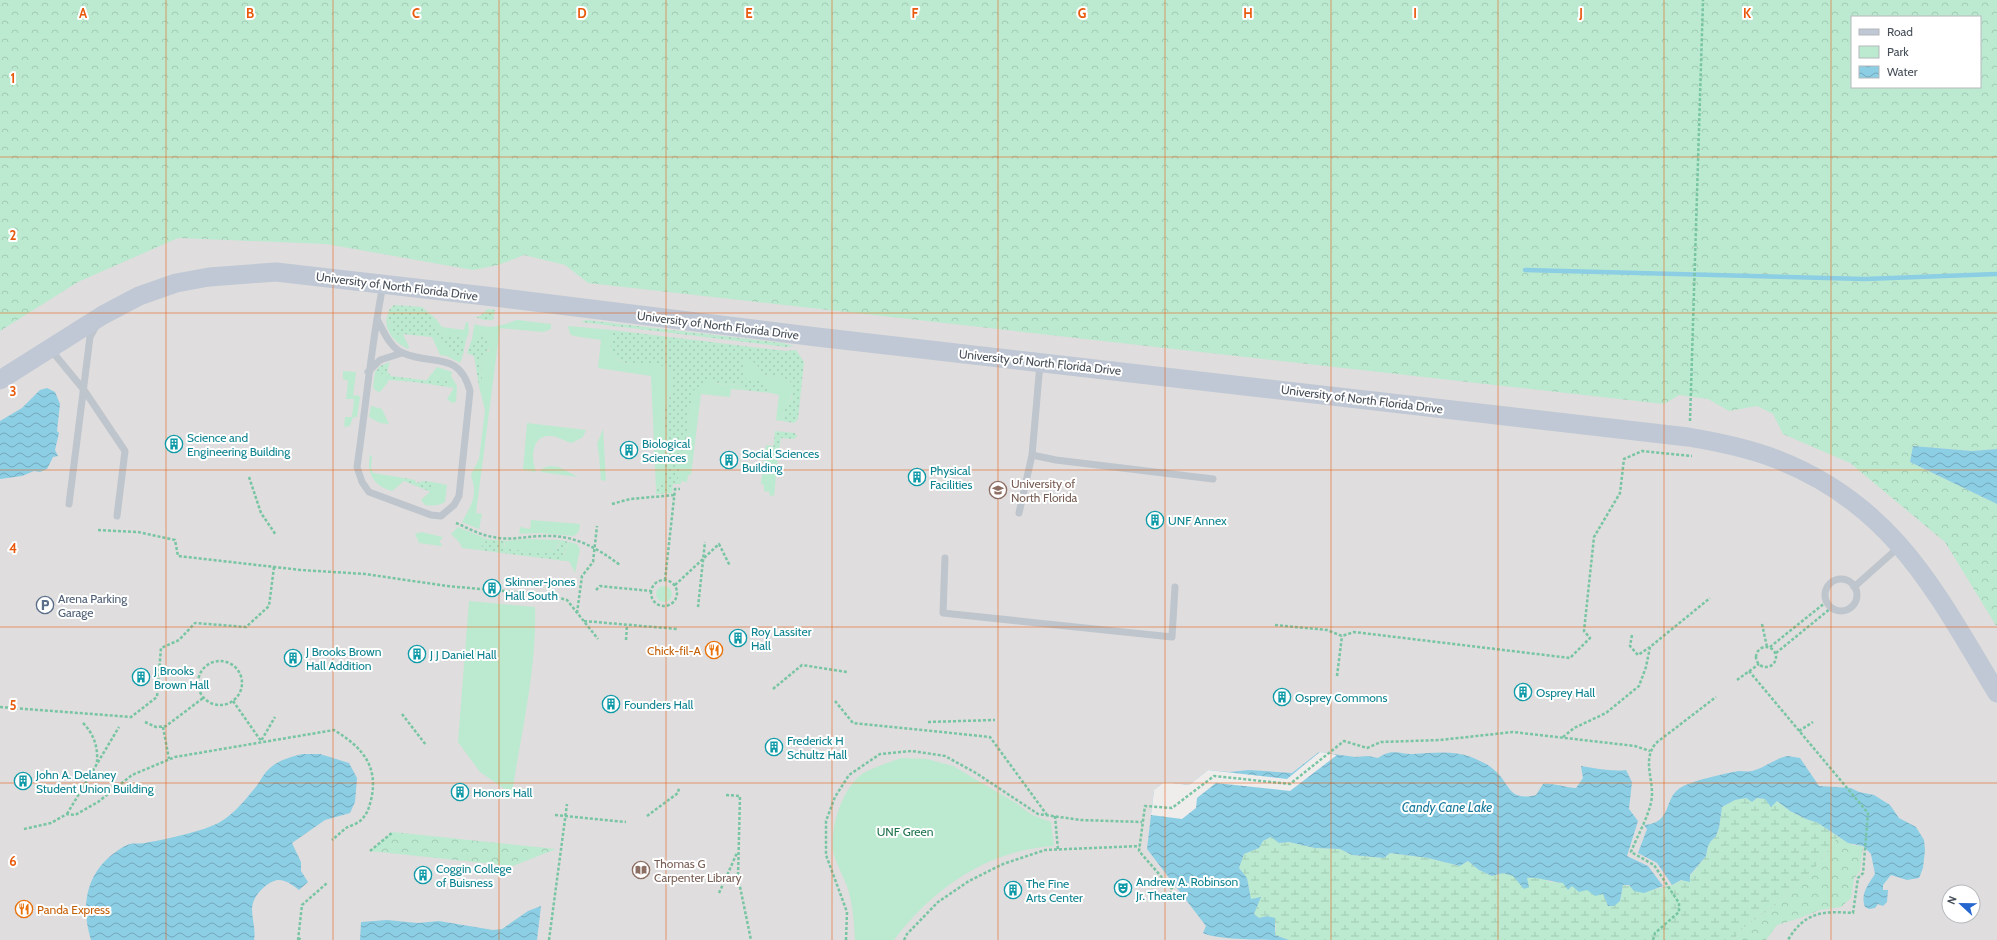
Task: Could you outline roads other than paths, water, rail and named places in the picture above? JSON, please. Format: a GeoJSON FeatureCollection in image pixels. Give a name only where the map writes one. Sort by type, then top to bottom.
{"type":"FeatureCollection","features":[{"type":"Feature","properties":{"kind":"street","name":"University of North Florida Drive"},"geometry":{"type":"LineString","coordinates":[[0,380],[103,315],[139,296],[176,283],[224,275],[276,272],[817,337],[1688,437],[1734,445],[1776,458],[1828,484],[1862,508],[1901,545],[1918,566],[1997,692]]}},
{"type":"Feature","properties":{"kind":"lane"},"geometry":{"type":"LineString","coordinates":[[368,372],[380,360],[402,353],[452,364],[460,370],[467,379],[470,391],[459,496],[454,505],[441,516],[431,516],[369,492],[362,482],[357,467],[368,372],[384,284]]}},
{"type":"Feature","properties":{"kind":"lane"},"geometry":{"type":"LineString","coordinates":[[69,504],[90,337],[103,315]]}},
{"type":"Feature","properties":{"kind":"lane"},"geometry":{"type":"LineString","coordinates":[[377,319],[388,340],[402,353]]}},
{"type":"Feature","properties":{"kind":"lane"},"geometry":{"type":"LineString","coordinates":[[49,348],[84,390],[124,452],[117,516]]}},
{"type":"Feature","properties":{"kind":"lane"},"geometry":{"type":"LineString","coordinates":[[1019,513],[1032,454],[1040,362]]}},
{"type":"Feature","properties":{"kind":"lane"},"geometry":{"type":"LineString","coordinates":[[1032,454],[1056,460],[1213,480]]}},
{"type":"Feature","properties":{"kind":"lane"},"geometry":{"type":"LineString","coordinates":[[1854,587],[1901,545]]}},
{"type":"Feature","properties":{"kind":"lane"},"geometry":{"type":"LineString","coordinates":[[945,558],[943,613],[1172,636],[1175,587]]}},
{"type":"Feature","properties":{"kind":"lane"},"geometry":{"type":"LineString","coordinates":[[1844,579],[1854,587],[1857,598],[1851,607],[1842,611],[1831,608],[1826,602],[1826,588],[1833,581],[1844,579]]}},
{"type":"Feature","properties":{"kind":"water"},"geometry":{"type":"Polygon","coordinates":[[[47,388],[55,392],[60,404],[57,431],[59,433],[55,450],[58,456],[53,457],[47,469],[40,472],[34,471],[22,476],[0,479],[0,421],[22,408],[40,390],[47,388]]]}},
{"type":"Feature","properties":{"kind":"water"},"geometry":{"type":"Polygon","coordinates":[[[1913,446],[1972,451],[1997,449],[1997,504],[1910,462],[1913,446]]]}},
{"type":"Feature","properties":{"kind":"water","name":"Candy Cane Lake"},"geometry":{"type":"Polygon","coordinates":[[[1319,752],[1355,757],[1368,756],[1378,758],[1391,752],[1413,754],[1457,753],[1477,759],[1491,767],[1499,774],[1514,794],[1520,796],[1536,795],[1543,784],[1576,788],[1583,778],[1581,766],[1609,770],[1626,770],[1632,782],[1629,809],[1638,821],[1627,856],[1648,866],[1663,886],[1644,893],[1634,891],[1629,885],[1623,885],[1620,901],[1614,906],[1608,906],[1603,894],[1595,896],[1587,890],[1579,892],[1572,886],[1568,890],[1563,883],[1532,878],[1527,878],[1529,887],[1524,889],[1513,876],[1503,873],[1492,876],[1479,870],[1468,861],[1460,866],[1428,858],[1390,853],[1384,858],[1352,855],[1340,849],[1315,848],[1289,842],[1279,843],[1271,837],[1263,841],[1259,848],[1244,854],[1239,868],[1247,878],[1251,899],[1261,897],[1254,914],[1259,918],[1267,916],[1275,918],[1275,935],[1289,940],[1231,938],[1203,933],[1206,926],[1147,849],[1154,790],[1164,782],[1189,785],[1208,770],[1229,772],[1249,770],[1292,773],[1319,752]]]}},
{"type":"Feature","properties":{"kind":"water"},"geometry":{"type":"Polygon","coordinates":[[[302,754],[320,754],[349,763],[357,778],[355,802],[350,813],[325,820],[292,843],[301,862],[301,871],[308,882],[299,890],[286,881],[277,880],[268,884],[260,891],[254,900],[252,909],[255,932],[254,940],[91,940],[86,918],[87,897],[89,887],[94,877],[99,868],[107,859],[121,848],[130,844],[145,843],[184,835],[220,822],[239,806],[255,788],[265,773],[276,763],[302,754]]]}},
{"type":"Feature","properties":{"kind":"water"},"geometry":{"type":"Polygon","coordinates":[[[1788,756],[1800,758],[1819,786],[1851,788],[1859,792],[1874,795],[1890,805],[1899,818],[1916,827],[1924,840],[1925,850],[1923,868],[1919,878],[1907,880],[1891,875],[1883,885],[1883,890],[1888,890],[1887,902],[1883,906],[1878,904],[1875,908],[1869,909],[1865,907],[1863,898],[1867,886],[1875,874],[1871,854],[1863,846],[1848,843],[1818,823],[1790,811],[1777,801],[1771,807],[1765,799],[1757,798],[1752,802],[1746,798],[1735,800],[1722,807],[1719,828],[1716,836],[1708,846],[1706,856],[1690,875],[1690,882],[1681,880],[1672,885],[1657,863],[1638,853],[1647,829],[1644,825],[1659,820],[1664,815],[1671,798],[1680,788],[1685,785],[1718,775],[1739,771],[1752,771],[1788,756]]]}},
{"type":"Feature","properties":{"kind":"water"},"geometry":{"type":"Polygon","coordinates":[[[541,906],[537,940],[360,940],[361,922],[387,920],[418,923],[439,921],[493,930],[502,929],[528,911],[541,906]]]}},
{"type":"Feature","properties":{"kind":"waterway"},"geometry":{"type":"LineString","coordinates":[[1525,270],[1865,279],[1997,274]]}},
{"type":"Feature","properties":{"kind":"place","name":"Science and Engineering Building"},"geometry":{"type":"Point","coordinates":[174,444]}},
{"type":"Feature","properties":{"kind":"place","name":"Biological Sciences"},"geometry":{"type":"Point","coordinates":[629,450]}},
{"type":"Feature","properties":{"kind":"place","name":"Social Sciences Building"},"geometry":{"type":"Point","coordinates":[729,460]}},
{"type":"Feature","properties":{"kind":"place","name":"Physical Facilities"},"geometry":{"type":"Point","coordinates":[917,477]}},
{"type":"Feature","properties":{"kind":"place","name":"University of North Florida"},"geometry":{"type":"Point","coordinates":[998,490]}},
{"type":"Feature","properties":{"kind":"place","name":"UNF Annex"},"geometry":{"type":"Point","coordinates":[1155,520]}},
{"type":"Feature","properties":{"kind":"place","name":"Skinner-Jones Hall South"},"geometry":{"type":"Point","coordinates":[492,588]}},
{"type":"Feature","properties":{"kind":"place","name":"Arena Parking Garage"},"geometry":{"type":"Point","coordinates":[45,605]}},
{"type":"Feature","properties":{"kind":"place","name":"Roy Lassiter Hall"},"geometry":{"type":"Point","coordinates":[738,638]}},
{"type":"Feature","properties":{"kind":"place","name":"Chick-fil-A"},"geometry":{"type":"Point","coordinates":[714,650]}},
{"type":"Feature","properties":{"kind":"place","name":"J J Daniel Hall"},"geometry":{"type":"Point","coordinates":[417,654]}},
{"type":"Feature","properties":{"kind":"place","name":"J Brooks Brown Hall Addition"},"geometry":{"type":"Point","coordinates":[293,658]}},
{"type":"Feature","properties":{"kind":"place","name":"J Brooks Brown Hall"},"geometry":{"type":"Point","coordinates":[141,677]}},
{"type":"Feature","properties":{"kind":"place","name":"Osprey Hall"},"geometry":{"type":"Point","coordinates":[1523,692]}},
{"type":"Feature","properties":{"kind":"place","name":"Osprey Commons"},"geometry":{"type":"Point","coordinates":[1282,697]}},
{"type":"Feature","properties":{"kind":"place","name":"Founders Hall"},"geometry":{"type":"Point","coordinates":[611,704]}},
{"type":"Feature","properties":{"kind":"place","name":"Frederick H Schultz Hall"},"geometry":{"type":"Point","coordinates":[774,747]}},
{"type":"Feature","properties":{"kind":"place","name":"John A. Delaney Student Union Building"},"geometry":{"type":"Point","coordinates":[23,781]}},
{"type":"Feature","properties":{"kind":"place","name":"Honors Hall"},"geometry":{"type":"Point","coordinates":[460,792]}},
{"type":"Feature","properties":{"kind":"place","name":"Thomas G Carpenter Library"},"geometry":{"type":"Point","coordinates":[641,870]}},
{"type":"Feature","properties":{"kind":"place","name":"Coggin College of Buisness"},"geometry":{"type":"Point","coordinates":[423,875]}},
{"type":"Feature","properties":{"kind":"place","name":"Andrew A. Robinson Jr. Theater"},"geometry":{"type":"Point","coordinates":[1123,888]}},
{"type":"Feature","properties":{"kind":"place","name":"The Fine Arts Center"},"geometry":{"type":"Point","coordinates":[1013,890]}},
{"type":"Feature","properties":{"kind":"place","name":"Panda Express"},"geometry":{"type":"Point","coordinates":[24,909]}},
{"type":"Feature","properties":{"kind":"park label","name":"UNF Green"},"geometry":{"type":"Point","coordinates":[905,831]}}]}
